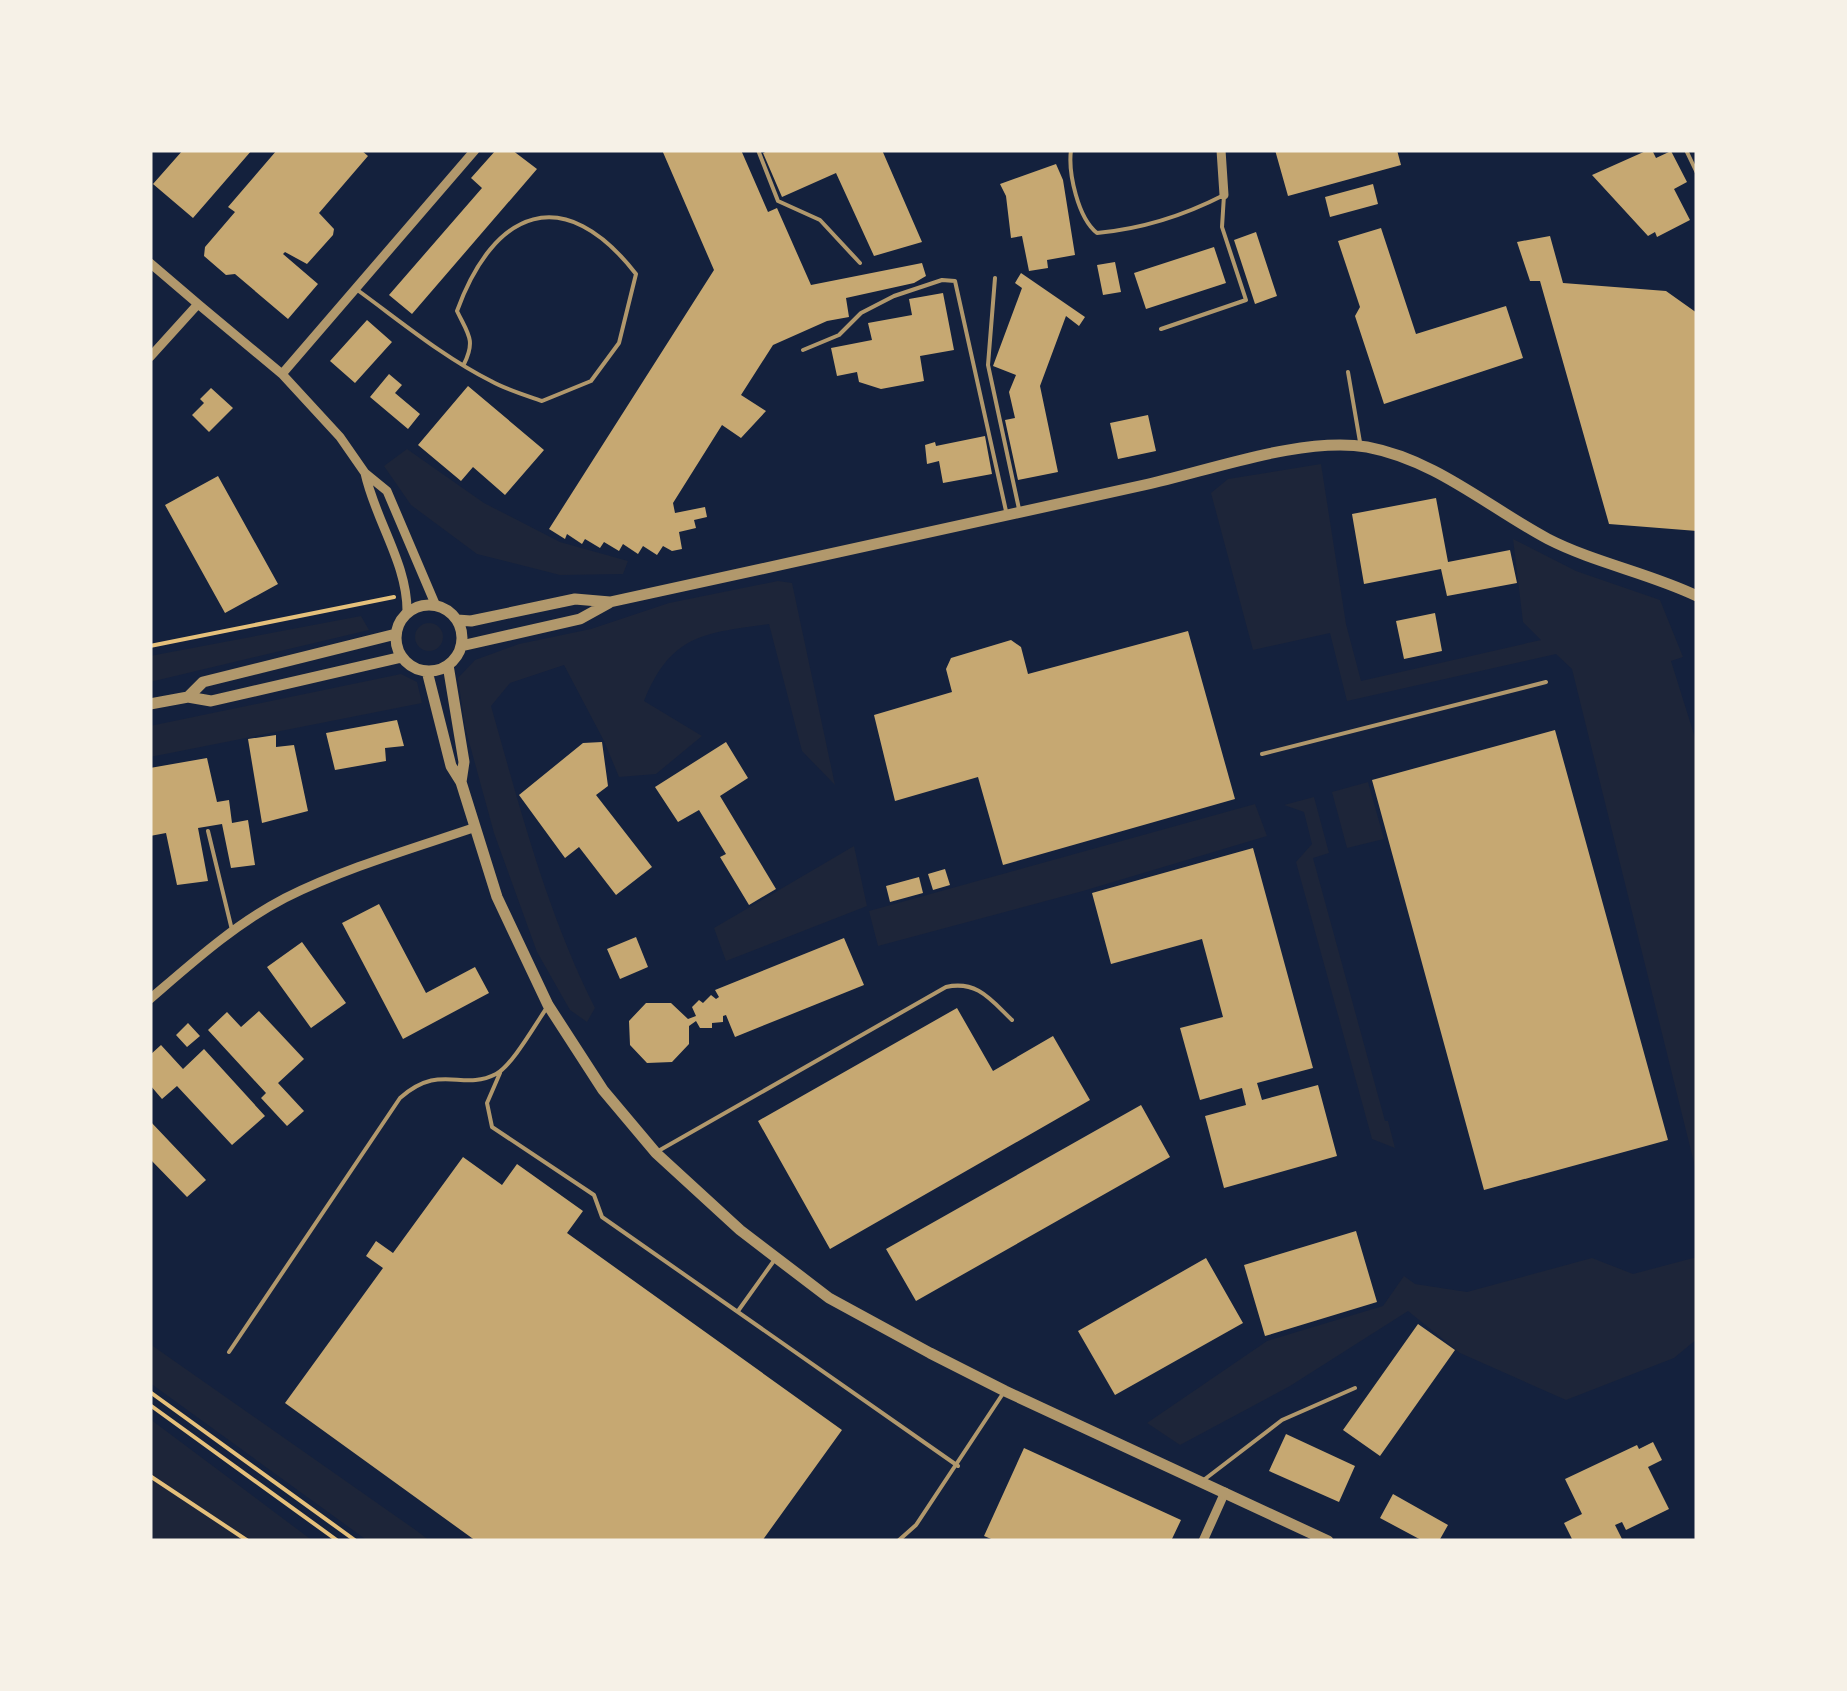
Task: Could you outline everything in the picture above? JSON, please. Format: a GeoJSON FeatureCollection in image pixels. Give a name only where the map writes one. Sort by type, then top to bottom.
{"type":"FeatureCollection","features":[{"type":"Feature","properties":{"kind":"street"},"geometry":{"type":"LineString","coordinates":[[282,374],[475,150]]}},
{"type":"Feature","properties":{"kind":"street"},"geometry":{"type":"LineString","coordinates":[[1220,150],[1224,195]]}},
{"type":"Feature","properties":{"kind":"street"},"geometry":{"type":"LineString","coordinates":[[150,263],[282,374],[340,437],[366,473],[387,491],[436,606],[457,620],[471,621],[575,599],[610,602],[1322,446],[1361,446],[1412,459],[1549,539],[1697,596]]}},
{"type":"Feature","properties":{"kind":"street"},"geometry":{"type":"LineString","coordinates":[[150,357],[198,304]]}},
{"type":"Feature","properties":{"kind":"street"},"geometry":{"type":"LineString","coordinates":[[366,473],[371,498],[404,588],[407,613]]}},
{"type":"Feature","properties":{"kind":"street"},"geometry":{"type":"LineString","coordinates":[[461,646],[580,619],[610,602]]}},
{"type":"Feature","properties":{"kind":"street"},"geometry":{"type":"LineString","coordinates":[[436,606],[407,613],[396,634],[402,657],[409,664],[426,670],[448,664],[461,646],[457,620]]}},
{"type":"Feature","properties":{"kind":"street"},"geometry":{"type":"LineString","coordinates":[[188,697],[202,682],[396,634]]}},
{"type":"Feature","properties":{"kind":"street"},"geometry":{"type":"LineString","coordinates":[[150,704],[188,697],[211,701],[402,657]]}},
{"type":"Feature","properties":{"kind":"street"},"geometry":{"type":"LineString","coordinates":[[448,664],[464,762],[461,782]]}},
{"type":"Feature","properties":{"kind":"street"},"geometry":{"type":"LineString","coordinates":[[426,670],[451,766],[461,782],[497,897],[548,1005],[603,1090],[656,1152],[740,1230],[829,1298],[1005,1391],[1328,1541]]}},
{"type":"Feature","properties":{"kind":"street"},"geometry":{"type":"LineString","coordinates":[[150,999],[232,930],[292,895],[372,862],[473,828]]}},
{"type":"Feature","properties":{"kind":"street"},"geometry":{"type":"LineString","coordinates":[[1202,1541],[1224,1492]]}},
{"type":"Feature","properties":{"kind":"lane"},"geometry":{"type":"LineString","coordinates":[[758,150],[778,201],[820,220],[860,263]]}},
{"type":"Feature","properties":{"kind":"lane"},"geometry":{"type":"LineString","coordinates":[[1070,150],[1086,224],[1097,233],[1194,210],[1224,195]]}},
{"type":"Feature","properties":{"kind":"lane"},"geometry":{"type":"LineString","coordinates":[[1686,150],[1697,173]]}},
{"type":"Feature","properties":{"kind":"lane"},"geometry":{"type":"LineString","coordinates":[[1161,330],[1246,300],[1222,227],[1224,195]]}},
{"type":"Feature","properties":{"kind":"lane"},"geometry":{"type":"LineString","coordinates":[[356,289],[464,364],[491,382],[542,401],[591,381],[619,343],[636,274],[620,252],[589,228],[556,215],[528,219],[498,242],[470,276],[457,311],[472,348],[464,364]]}},
{"type":"Feature","properties":{"kind":"lane"},"geometry":{"type":"LineString","coordinates":[[995,278],[988,365],[1013,514]]}},
{"type":"Feature","properties":{"kind":"lane"},"geometry":{"type":"LineString","coordinates":[[803,350],[839,335],[862,313],[894,296],[942,280],[955,281],[1013,514]]}},
{"type":"Feature","properties":{"kind":"lane"},"geometry":{"type":"LineString","coordinates":[[1348,372],[1361,446]]}},
{"type":"Feature","properties":{"kind":"lane"},"geometry":{"type":"LineString","coordinates":[[1262,754],[1546,682]]}},
{"type":"Feature","properties":{"kind":"lane"},"geometry":{"type":"LineString","coordinates":[[208,831],[232,930]]}},
{"type":"Feature","properties":{"kind":"lane"},"geometry":{"type":"LineString","coordinates":[[656,1152],[946,987],[975,986],[1012,1020]]}},
{"type":"Feature","properties":{"kind":"lane"},"geometry":{"type":"LineString","coordinates":[[548,1005],[500,1073],[488,1103],[492,1127],[594,1195],[602,1217],[958,1466]]}},
{"type":"Feature","properties":{"kind":"lane"},"geometry":{"type":"LineString","coordinates":[[228,1352],[400,1098],[424,1081],[451,1077],[472,1080],[500,1073]]}},
{"type":"Feature","properties":{"kind":"lane"},"geometry":{"type":"LineString","coordinates":[[737,1312],[776,1258]]}},
{"type":"Feature","properties":{"kind":"lane"},"geometry":{"type":"LineString","coordinates":[[1201,1482],[1282,1420],[1355,1388]]}},
{"type":"Feature","properties":{"kind":"lane"},"geometry":{"type":"LineString","coordinates":[[898,1541],[916,1525],[1005,1391]]}},
{"type":"Feature","properties":{"kind":"path"},"geometry":{"type":"LineString","coordinates":[[150,646],[398,596],[404,588]]}},
{"type":"Feature","properties":{"kind":"path"},"geometry":{"type":"LineString","coordinates":[[150,1392],[356,1541]]}},
{"type":"Feature","properties":{"kind":"path"},"geometry":{"type":"LineString","coordinates":[[150,1405],[338,1541]]}},
{"type":"Feature","properties":{"kind":"path"},"geometry":{"type":"LineString","coordinates":[[150,1476],[248,1541]]}},
{"type":"Feature","properties":{"kind":"shaded area"},"geometry":{"type":"Polygon","coordinates":[[[407,449],[484,503],[560,542],[628,561],[623,574],[560,575],[477,554],[411,505],[384,466],[407,449]]]}},
{"type":"Feature","properties":{"kind":"shaded area"},"geometry":{"type":"Polygon","coordinates":[[[1321,464],[1346,624],[1361,681],[1541,640],[1523,622],[1513,539],[1576,571],[1660,600],[1683,657],[1671,661],[1697,744],[1697,1175],[1572,669],[1556,654],[1347,701],[1330,633],[1253,650],[1211,493],[1228,479],[1321,464]]]}},
{"type":"Feature","properties":{"kind":"shaded area"},"geometry":{"type":"Polygon","coordinates":[[[778,581],[792,583],[835,785],[802,751],[769,624],[708,635],[678,650],[666,662],[644,701],[702,736],[656,774],[619,777],[564,665],[510,683],[491,706],[549,898],[595,1008],[587,1022],[570,1010],[537,952],[494,833],[465,727],[458,678],[475,660],[519,644],[591,629],[669,603],[778,581]]]}},
{"type":"Feature","properties":{"kind":"shaded area"},"geometry":{"type":"Polygon","coordinates":[[[361,616],[369,630],[150,682],[150,656],[361,616]]]}},
{"type":"Feature","properties":{"kind":"shaded area"},"geometry":{"type":"Polygon","coordinates":[[[429,623],[439,627],[443,637],[439,647],[429,651],[419,647],[415,637],[419,627],[429,623]]]}},
{"type":"Feature","properties":{"kind":"shaded area"},"geometry":{"type":"Polygon","coordinates":[[[401,674],[417,682],[422,703],[150,757],[150,726],[401,674]]]}},
{"type":"Feature","properties":{"kind":"shaded area"},"geometry":{"type":"Polygon","coordinates":[[[1368,782],[1384,839],[1347,848],[1332,792],[1368,782]]]}},
{"type":"Feature","properties":{"kind":"shaded area"},"geometry":{"type":"Polygon","coordinates":[[[1314,797],[1329,853],[1313,858],[1395,1148],[1372,1139],[1296,862],[1312,844],[1304,812],[1284,805],[1314,797]]]}},
{"type":"Feature","properties":{"kind":"shaded area"},"geometry":{"type":"Polygon","coordinates":[[[1255,804],[1267,836],[878,946],[869,911],[1255,804]]]}},
{"type":"Feature","properties":{"kind":"shaded area"},"geometry":{"type":"Polygon","coordinates":[[[854,846],[867,906],[726,961],[714,928],[854,846]]]}},
{"type":"Feature","properties":{"kind":"shaded area"},"geometry":{"type":"Polygon","coordinates":[[[1697,1257],[1697,1339],[1674,1358],[1566,1400],[1460,1353],[1408,1311],[1290,1386],[1180,1445],[1147,1423],[1267,1341],[1383,1306],[1404,1276],[1415,1284],[1467,1292],[1592,1258],[1633,1274],[1697,1257]]]}},
{"type":"Feature","properties":{"kind":"shaded area"},"geometry":{"type":"Polygon","coordinates":[[[150,1344],[430,1541],[368,1541],[150,1383],[150,1344]]]}},
{"type":"Feature","properties":{"kind":"shaded area"},"geometry":{"type":"Polygon","coordinates":[[[150,1419],[313,1541],[150,1541],[150,1419]]]}},
{"type":"Feature","properties":{"kind":"building"},"geometry":{"type":"Polygon","coordinates":[[[183,150],[252,150],[193,218],[153,184],[183,150]]]}},
{"type":"Feature","properties":{"kind":"building"},"geometry":{"type":"Polygon","coordinates":[[[277,150],[361,150],[368,156],[319,213],[334,229],[333,235],[307,264],[283,254],[318,284],[288,319],[235,274],[226,275],[204,256],[205,247],[235,212],[228,207],[277,150]]]}},
{"type":"Feature","properties":{"kind":"building"},"geometry":{"type":"Polygon","coordinates":[[[496,150],[512,150],[537,169],[412,314],[389,295],[482,188],[471,178],[496,150]]]}},
{"type":"Feature","properties":{"kind":"building"},"geometry":{"type":"Polygon","coordinates":[[[662,150],[741,150],[768,212],[777,208],[811,285],[922,263],[926,276],[914,283],[846,298],[849,317],[827,321],[773,345],[741,395],[766,411],[741,438],[722,425],[673,503],[675,513],[705,507],[707,517],[694,520],[696,528],[679,532],[682,549],[672,551],[663,546],[657,555],[643,546],[638,554],[623,544],[619,551],[604,542],[600,548],[585,539],[582,544],[549,529],[714,270],[662,150]]]}},
{"type":"Feature","properties":{"kind":"building"},"geometry":{"type":"Polygon","coordinates":[[[882,150],[922,242],[874,256],[836,173],[782,197],[763,153],[882,150]]]}},
{"type":"Feature","properties":{"kind":"building"},"geometry":{"type":"Polygon","coordinates":[[[1275,150],[1397,150],[1401,165],[1288,196],[1275,150]]]}},
{"type":"Feature","properties":{"kind":"building"},"geometry":{"type":"Polygon","coordinates":[[[1648,150],[1656,158],[1671,151],[1687,182],[1674,189],[1690,220],[1657,237],[1655,232],[1648,236],[1592,175],[1648,150]]]}},
{"type":"Feature","properties":{"kind":"building"},"geometry":{"type":"Polygon","coordinates":[[[1056,164],[1063,180],[1075,255],[1047,260],[1048,268],[1029,271],[1022,236],[1011,238],[1006,196],[1000,184],[1056,164]]]}},
{"type":"Feature","properties":{"kind":"building"},"geometry":{"type":"Polygon","coordinates":[[[1373,184],[1378,204],[1330,217],[1325,197],[1373,184]]]}},
{"type":"Feature","properties":{"kind":"building"},"geometry":{"type":"Polygon","coordinates":[[[1381,228],[1416,334],[1506,306],[1523,358],[1384,404],[1355,316],[1360,307],[1338,241],[1381,228]]]}},
{"type":"Feature","properties":{"kind":"building"},"geometry":{"type":"Polygon","coordinates":[[[1256,232],[1277,296],[1255,304],[1234,240],[1256,232]]]}},
{"type":"Feature","properties":{"kind":"building"},"geometry":{"type":"Polygon","coordinates":[[[1550,236],[1563,283],[1666,291],[1697,313],[1697,531],[1609,524],[1540,281],[1530,281],[1517,242],[1550,236]]]}},
{"type":"Feature","properties":{"kind":"building"},"geometry":{"type":"Polygon","coordinates":[[[1214,247],[1226,283],[1146,309],[1134,273],[1214,247]]]}},
{"type":"Feature","properties":{"kind":"building"},"geometry":{"type":"Polygon","coordinates":[[[1115,262],[1121,292],[1103,295],[1097,265],[1115,262]]]}},
{"type":"Feature","properties":{"kind":"building"},"geometry":{"type":"Polygon","coordinates":[[[1021,273],[1085,317],[1079,326],[1066,316],[1040,386],[1058,472],[1018,480],[1005,420],[1015,418],[1009,392],[1016,375],[993,366],[1022,288],[1015,283],[1021,273]]]}},
{"type":"Feature","properties":{"kind":"building"},"geometry":{"type":"Polygon","coordinates":[[[943,293],[954,350],[920,356],[924,381],[881,389],[859,382],[857,372],[837,376],[831,348],[872,340],[868,323],[912,315],[909,299],[943,293]]]}},
{"type":"Feature","properties":{"kind":"building"},"geometry":{"type":"Polygon","coordinates":[[[367,320],[392,342],[355,383],[330,361],[367,320]]]}},
{"type":"Feature","properties":{"kind":"building"},"geometry":{"type":"Polygon","coordinates":[[[389,374],[402,385],[395,393],[420,414],[408,429],[370,397],[389,374]]]}},
{"type":"Feature","properties":{"kind":"building"},"geometry":{"type":"Polygon","coordinates":[[[468,386],[544,450],[505,495],[473,467],[461,481],[418,445],[468,386]]]}},
{"type":"Feature","properties":{"kind":"building"},"geometry":{"type":"Polygon","coordinates":[[[211,388],[233,408],[209,432],[192,415],[211,388]]]}},
{"type":"Feature","properties":{"kind":"building"},"geometry":{"type":"Polygon","coordinates":[[[1148,415],[1156,451],[1118,459],[1110,423],[1148,415]]]}},
{"type":"Feature","properties":{"kind":"building"},"geometry":{"type":"Polygon","coordinates":[[[985,436],[992,474],[943,483],[939,461],[927,464],[925,445],[985,436]]]}},
{"type":"Feature","properties":{"kind":"building"},"geometry":{"type":"Polygon","coordinates":[[[218,476],[278,584],[225,613],[165,505],[218,476]]]}},
{"type":"Feature","properties":{"kind":"building"},"geometry":{"type":"Polygon","coordinates":[[[1436,498],[1448,562],[1510,550],[1517,583],[1447,596],[1441,569],[1364,584],[1352,514],[1436,498]]]}},
{"type":"Feature","properties":{"kind":"building"},"geometry":{"type":"Polygon","coordinates":[[[1435,613],[1442,651],[1404,659],[1396,621],[1435,613]]]}},
{"type":"Feature","properties":{"kind":"building"},"geometry":{"type":"Polygon","coordinates":[[[1188,631],[1235,799],[1003,865],[978,777],[895,801],[874,715],[952,692],[946,669],[951,658],[1011,640],[1021,647],[1028,674],[1188,631]]]}},
{"type":"Feature","properties":{"kind":"building"},"geometry":{"type":"Polygon","coordinates":[[[397,720],[404,746],[385,748],[386,761],[335,770],[326,733],[397,720]]]}},
{"type":"Feature","properties":{"kind":"building"},"geometry":{"type":"Polygon","coordinates":[[[1555,730],[1668,1140],[1484,1190],[1372,780],[1555,730]]]}},
{"type":"Feature","properties":{"kind":"building"},"geometry":{"type":"Polygon","coordinates":[[[276,735],[276,747],[294,745],[308,811],[262,823],[248,739],[276,735]]]}},
{"type":"Feature","properties":{"kind":"building"},"geometry":{"type":"Polygon","coordinates":[[[602,742],[608,786],[596,795],[652,867],[616,895],[579,847],[565,858],[519,795],[583,743],[602,742]]]}},
{"type":"Feature","properties":{"kind":"building"},"geometry":{"type":"Polygon","coordinates":[[[726,742],[748,778],[720,796],[776,889],[749,905],[720,857],[726,854],[699,810],[678,822],[655,787],[726,742]]]}},
{"type":"Feature","properties":{"kind":"building"},"geometry":{"type":"Polygon","coordinates":[[[207,758],[217,802],[229,800],[232,823],[248,820],[255,865],[231,868],[222,824],[198,828],[208,881],[177,885],[166,833],[150,836],[150,768],[207,758]]]}},
{"type":"Feature","properties":{"kind":"building"},"geometry":{"type":"Polygon","coordinates":[[[1253,848],[1313,1068],[1257,1083],[1262,1100],[1318,1085],[1337,1156],[1224,1188],[1205,1116],[1246,1105],[1242,1088],[1200,1100],[1180,1028],[1223,1017],[1202,939],[1111,964],[1092,893],[1253,848]]]}},
{"type":"Feature","properties":{"kind":"building"},"geometry":{"type":"Polygon","coordinates":[[[945,869],[950,885],[933,890],[928,874],[945,869]]]}},
{"type":"Feature","properties":{"kind":"building"},"geometry":{"type":"Polygon","coordinates":[[[919,877],[923,893],[890,902],[886,886],[919,877]]]}},
{"type":"Feature","properties":{"kind":"building"},"geometry":{"type":"Polygon","coordinates":[[[379,904],[426,993],[475,967],[489,993],[403,1039],[342,923],[379,904]]]}},
{"type":"Feature","properties":{"kind":"building"},"geometry":{"type":"Polygon","coordinates":[[[636,937],[648,967],[620,979],[607,949],[636,937]]]}},
{"type":"Feature","properties":{"kind":"building"},"geometry":{"type":"Polygon","coordinates":[[[844,938],[864,985],[735,1037],[726,1015],[723,1022],[712,1023],[712,1028],[700,1028],[696,1021],[689,1026],[689,1044],[672,1062],[647,1063],[630,1045],[629,1021],[646,1003],[671,1003],[688,1019],[696,1016],[692,1007],[699,1000],[703,1003],[711,995],[719,997],[715,990],[844,938]]]}},
{"type":"Feature","properties":{"kind":"building"},"geometry":{"type":"Polygon","coordinates":[[[302,942],[346,1003],[311,1028],[267,967],[302,942]]]}},
{"type":"Feature","properties":{"kind":"building"},"geometry":{"type":"Polygon","coordinates":[[[957,1008],[993,1071],[1053,1036],[1090,1100],[830,1249],[758,1121],[957,1008]]]}},
{"type":"Feature","properties":{"kind":"building"},"geometry":{"type":"Polygon","coordinates":[[[259,1011],[304,1059],[278,1083],[304,1111],[287,1126],[261,1098],[266,1093],[208,1030],[227,1012],[241,1027],[259,1011]]]}},
{"type":"Feature","properties":{"kind":"building"},"geometry":{"type":"Polygon","coordinates":[[[188,1023],[200,1036],[187,1047],[176,1035],[188,1023]]]}},
{"type":"Feature","properties":{"kind":"building"},"geometry":{"type":"Polygon","coordinates":[[[161,1045],[183,1069],[204,1049],[265,1116],[232,1145],[177,1086],[162,1099],[150,1085],[150,1055],[161,1045]]]}},
{"type":"Feature","properties":{"kind":"building"},"geometry":{"type":"Polygon","coordinates":[[[1141,1105],[1170,1157],[916,1301],[886,1249],[1141,1105]]]}},
{"type":"Feature","properties":{"kind":"building"},"geometry":{"type":"Polygon","coordinates":[[[150,1121],[206,1180],[187,1197],[150,1159],[150,1121]]]}},
{"type":"Feature","properties":{"kind":"building"},"geometry":{"type":"Polygon","coordinates":[[[463,1157],[502,1185],[517,1164],[583,1211],[567,1233],[842,1430],[762,1541],[476,1541],[285,1403],[383,1268],[366,1256],[376,1241],[393,1253],[463,1157]]]}},
{"type":"Feature","properties":{"kind":"building"},"geometry":{"type":"Polygon","coordinates":[[[1356,1231],[1377,1302],[1265,1336],[1244,1265],[1356,1231]]]}},
{"type":"Feature","properties":{"kind":"building"},"geometry":{"type":"Polygon","coordinates":[[[1206,1258],[1243,1323],[1115,1395],[1078,1331],[1206,1258]]]}},
{"type":"Feature","properties":{"kind":"building"},"geometry":{"type":"Polygon","coordinates":[[[1418,1324],[1455,1350],[1380,1456],[1343,1430],[1418,1324]]]}},
{"type":"Feature","properties":{"kind":"building"},"geometry":{"type":"Polygon","coordinates":[[[1286,1434],[1355,1466],[1339,1502],[1269,1471],[1286,1434]]]}},
{"type":"Feature","properties":{"kind":"building"},"geometry":{"type":"Polygon","coordinates":[[[1653,1442],[1662,1460],[1648,1467],[1669,1509],[1626,1530],[1622,1522],[1615,1525],[1623,1541],[1573,1541],[1564,1523],[1582,1514],[1565,1479],[1637,1445],[1639,1449],[1653,1442]]]}},
{"type":"Feature","properties":{"kind":"building"},"geometry":{"type":"Polygon","coordinates":[[[1024,1448],[1181,1520],[1171,1541],[996,1541],[984,1536],[1024,1448]]]}},
{"type":"Feature","properties":{"kind":"building"},"geometry":{"type":"Polygon","coordinates":[[[1393,1494],[1448,1525],[1439,1541],[1423,1541],[1380,1518],[1393,1494]]]}}]}
